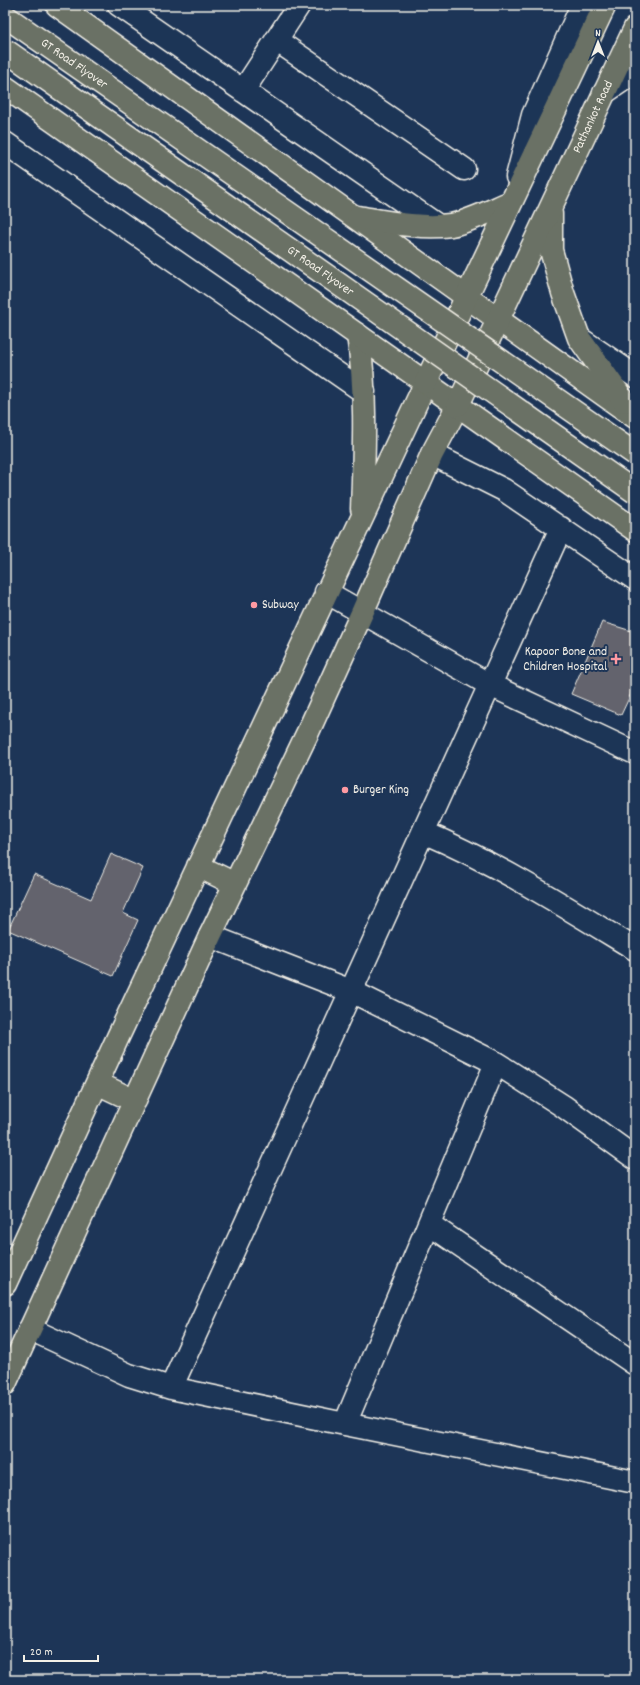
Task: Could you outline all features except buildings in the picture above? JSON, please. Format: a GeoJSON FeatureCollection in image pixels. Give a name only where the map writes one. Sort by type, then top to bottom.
{"type":"FeatureCollection","features":[{"type":"Feature","properties":{"kind":"main road"},"geometry":{"type":"LineString","coordinates":[[57,5],[635,417]]}},
{"type":"Feature","properties":{"kind":"main road"},"geometry":{"type":"LineString","coordinates":[[5,1284],[326,592],[605,5]]}},
{"type":"Feature","properties":{"kind":"main road","name":"GT Road Flyover"},"geometry":{"type":"LineString","coordinates":[[5,16],[635,454]]}},
{"type":"Feature","properties":{"kind":"main road","name":"Pathankot Road"},"geometry":{"type":"LineString","coordinates":[[5,1384],[210,936],[308,732],[432,454],[458,405],[635,28]]}},
{"type":"Feature","properties":{"kind":"main road","name":"GT Road Flyover"},"geometry":{"type":"LineString","coordinates":[[5,50],[635,492]]}},
{"type":"Feature","properties":{"kind":"main road"},"geometry":{"type":"LineString","coordinates":[[5,87],[635,530]]}},
{"type":"Feature","properties":{"kind":"main road"},"geometry":{"type":"LineString","coordinates":[[351,215],[403,225],[451,224],[483,214],[511,202]]}},
{"type":"Feature","properties":{"kind":"main road"},"geometry":{"type":"LineString","coordinates":[[551,207],[551,250],[563,293],[579,338],[635,417]]}},
{"type":"Feature","properties":{"kind":"main road"},"geometry":{"type":"LineString","coordinates":[[358,335],[363,368],[365,434],[362,518]]}},
{"type":"Feature","properties":{"kind":"main road"},"geometry":{"type":"LineString","coordinates":[[198,866],[235,884]]}},
{"type":"Feature","properties":{"kind":"main road"},"geometry":{"type":"LineString","coordinates":[[97,1083],[135,1101]]}},
{"type":"Feature","properties":{"kind":"street"},"geometry":{"type":"LineString","coordinates":[[119,5],[437,225]]}},
{"type":"Feature","properties":{"kind":"street"},"geometry":{"type":"LineString","coordinates":[[243,91],[299,5]]}},
{"type":"Feature","properties":{"kind":"street"},"geometry":{"type":"LineString","coordinates":[[511,202],[533,115],[582,5]]}},
{"type":"Feature","properties":{"kind":"street"},"geometry":{"type":"LineString","coordinates":[[276,40],[464,170]]}},
{"type":"Feature","properties":{"kind":"street"},"geometry":{"type":"LineString","coordinates":[[604,93],[635,72]]}},
{"type":"Feature","properties":{"kind":"street"},"geometry":{"type":"LineString","coordinates":[[5,143],[364,392]]}},
{"type":"Feature","properties":{"kind":"street"},"geometry":{"type":"LineString","coordinates":[[579,338],[635,376]]}},
{"type":"Feature","properties":{"kind":"street"},"geometry":{"type":"LineString","coordinates":[[432,454],[504,490],[635,579]]}},
{"type":"Feature","properties":{"kind":"street"},"geometry":{"type":"LineString","coordinates":[[171,1388],[561,528]]}},
{"type":"Feature","properties":{"kind":"street"},"geometry":{"type":"LineString","coordinates":[[326,592],[490,685],[635,753]]}},
{"type":"Feature","properties":{"kind":"street"},"geometry":{"type":"LineString","coordinates":[[424,832],[461,848],[506,871],[635,950]]}},
{"type":"Feature","properties":{"kind":"street"},"geometry":{"type":"LineString","coordinates":[[210,936],[351,991],[496,1063],[563,1106],[635,1158]]}},
{"type":"Feature","properties":{"kind":"street"},"geometry":{"type":"LineString","coordinates":[[345,1424],[496,1063]]}},
{"type":"Feature","properties":{"kind":"street"},"geometry":{"type":"LineString","coordinates":[[429,1224],[635,1364]]}},
{"type":"Feature","properties":{"kind":"street"},"geometry":{"type":"LineString","coordinates":[[30,1329],[129,1375],[171,1388],[635,1482]]}},
{"type":"Feature","properties":{"kind":"place","name":"Subway"},"geometry":{"type":"Point","coordinates":[254,605]}},
{"type":"Feature","properties":{"kind":"place","name":"Kapoor Bone and Children Hospital"},"geometry":{"type":"Point","coordinates":[616,659]}},
{"type":"Feature","properties":{"kind":"place","name":"Burger King"},"geometry":{"type":"Point","coordinates":[345,790]}}]}
